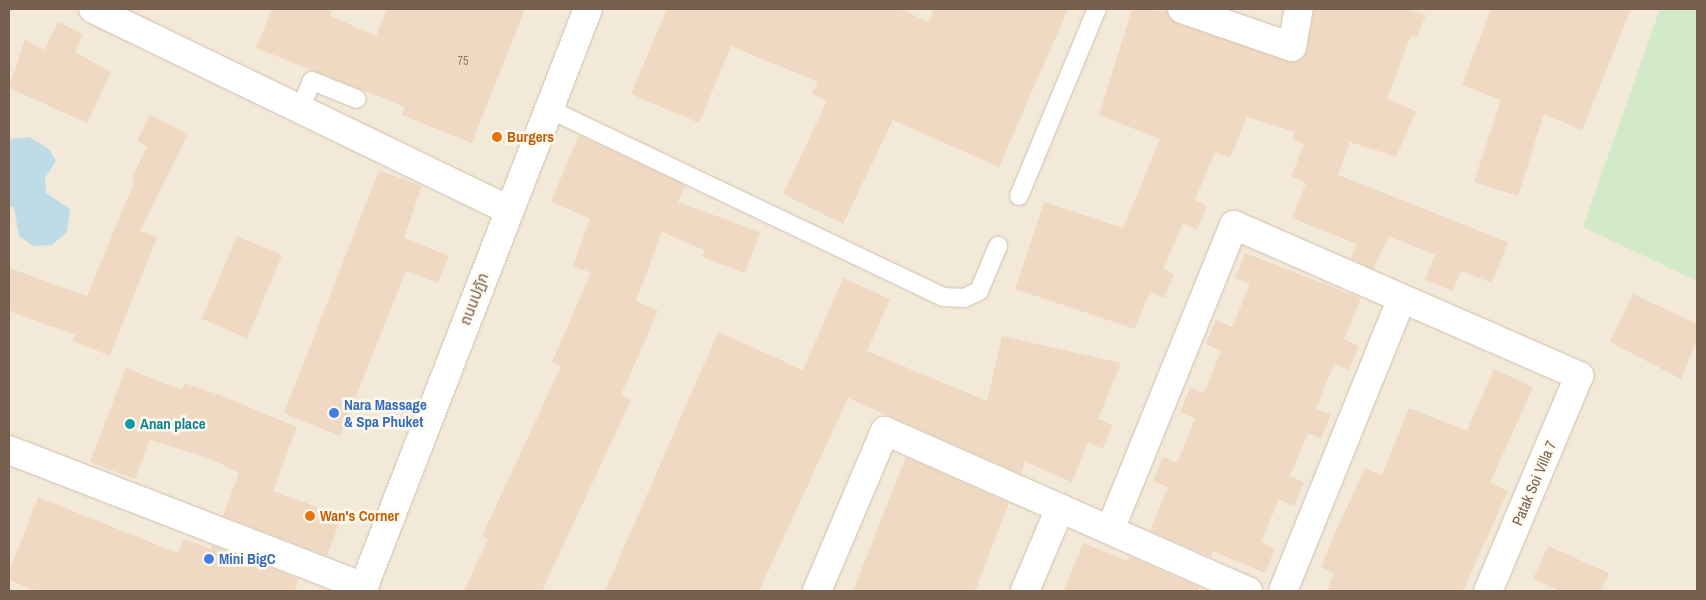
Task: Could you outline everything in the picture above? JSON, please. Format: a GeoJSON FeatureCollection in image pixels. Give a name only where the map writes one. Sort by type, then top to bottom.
{"type":"FeatureCollection","features":[{"type":"Feature","properties":{"kind":"street"},"geometry":{"type":"LineString","coordinates":[[93,9],[508,210]]}},
{"type":"Feature","properties":{"kind":"street","name":"ถนนปฏัก"},"geometry":{"type":"LineString","coordinates":[[363,589],[508,210],[588,9]]}},
{"type":"Feature","properties":{"kind":"street"},"geometry":{"type":"LineString","coordinates":[[1182,9],[1292,47],[1299,9]]}},
{"type":"Feature","properties":{"kind":"street"},"geometry":{"type":"LineString","coordinates":[[1110,530],[1234,226],[1401,301],[1283,591]]}},
{"type":"Feature","properties":{"kind":"street","name":"Patak Soi Villa 7"},"geometry":{"type":"LineString","coordinates":[[1401,301],[1579,376],[1488,591]]}},
{"type":"Feature","properties":{"kind":"street"},"geometry":{"type":"LineString","coordinates":[[817,591],[886,431],[1239,589]]}},
{"type":"Feature","properties":{"kind":"street"},"geometry":{"type":"LineString","coordinates":[[9,450],[363,589]]}},
{"type":"Feature","properties":{"kind":"street"},"geometry":{"type":"LineString","coordinates":[[1025,591],[1060,508]]}},
{"type":"Feature","properties":{"kind":"lane"},"geometry":{"type":"LineString","coordinates":[[1019,196],[1098,9]]}},
{"type":"Feature","properties":{"kind":"lane"},"geometry":{"type":"LineString","coordinates":[[300,109],[312,81],[357,99]]}},
{"type":"Feature","properties":{"kind":"lane"},"geometry":{"type":"LineString","coordinates":[[549,108],[944,296],[964,298],[979,291],[998,246]]}},
{"type":"Feature","properties":{"kind":"shaded area"},"geometry":{"type":"Polygon","coordinates":[[[9,9],[1697,9],[1697,591],[9,591],[9,9]]]}},
{"type":"Feature","properties":{"kind":"green space"},"geometry":{"type":"Polygon","coordinates":[[[1660,9],[1697,9],[1697,281],[1583,227],[1660,9]]]}},
{"type":"Feature","properties":{"kind":"water"},"geometry":{"type":"Polygon","coordinates":[[[29,137],[49,149],[56,161],[45,178],[46,193],[70,209],[67,232],[52,245],[33,246],[19,236],[14,208],[9,205],[9,139],[29,137]]]}},
{"type":"Feature","properties":{"kind":"building"},"geometry":{"type":"Polygon","coordinates":[[[272,9],[333,9],[330,16],[376,36],[387,9],[525,9],[472,143],[402,115],[405,107],[256,48],[272,9]]]}},
{"type":"Feature","properties":{"kind":"building"},"geometry":{"type":"Polygon","coordinates":[[[667,9],[900,9],[929,22],[934,9],[1068,9],[999,167],[893,120],[843,224],[783,194],[827,101],[812,94],[818,82],[731,46],[699,123],[631,94],[667,9]]]}},
{"type":"Feature","properties":{"kind":"building"},"geometry":{"type":"Polygon","coordinates":[[[1132,9],[1167,11],[1177,24],[1295,62],[1307,50],[1314,9],[1407,9],[1426,15],[1417,37],[1411,35],[1387,99],[1416,111],[1396,157],[1350,142],[1338,175],[1508,242],[1492,283],[1461,271],[1453,291],[1425,280],[1435,255],[1389,236],[1373,269],[1351,259],[1357,244],[1292,218],[1306,183],[1291,177],[1304,144],[1292,139],[1295,132],[1247,117],[1230,158],[1215,152],[1195,200],[1207,206],[1197,230],[1183,223],[1163,269],[1174,274],[1164,298],[1150,292],[1135,329],[1015,289],[1044,202],[1123,228],[1160,139],[1099,115],[1132,9]]]}},
{"type":"Feature","properties":{"kind":"building"},"geometry":{"type":"Polygon","coordinates":[[[1491,9],[1631,9],[1582,130],[1544,114],[1518,196],[1474,182],[1501,100],[1462,85],[1491,9]]]}},
{"type":"Feature","properties":{"kind":"building"},"geometry":{"type":"Polygon","coordinates":[[[58,22],[83,34],[75,52],[111,72],[87,123],[9,88],[25,39],[44,50],[58,22]]]}},
{"type":"Feature","properties":{"kind":"building"},"geometry":{"type":"Polygon","coordinates":[[[150,115],[188,134],[140,231],[157,237],[110,356],[73,341],[75,335],[9,311],[9,268],[87,296],[135,180],[132,178],[147,146],[137,141],[150,115]]]}},
{"type":"Feature","properties":{"kind":"building"},"geometry":{"type":"Polygon","coordinates":[[[579,135],[685,185],[678,202],[760,232],[745,273],[702,257],[704,250],[662,232],[636,301],[658,311],[621,395],[631,400],[542,591],[464,591],[488,539],[482,536],[561,366],[552,362],[591,273],[573,266],[590,219],[551,201],[579,135]]]}},
{"type":"Feature","properties":{"kind":"building"},"geometry":{"type":"Polygon","coordinates":[[[379,170],[422,186],[404,238],[449,256],[438,283],[406,271],[340,436],[284,413],[379,170]]]}},
{"type":"Feature","properties":{"kind":"building"},"geometry":{"type":"Polygon","coordinates":[[[237,236],[282,255],[247,338],[202,319],[237,236]]]}},
{"type":"Feature","properties":{"kind":"building"},"geometry":{"type":"Polygon","coordinates":[[[1245,253],[1361,298],[1344,339],[1359,346],[1349,370],[1334,364],[1316,409],[1331,414],[1321,439],[1308,433],[1290,476],[1304,482],[1294,506],[1279,499],[1261,542],[1275,549],[1265,573],[1213,551],[1211,557],[1150,531],[1168,487],[1153,481],[1163,457],[1177,463],[1195,418],[1180,412],[1190,388],[1204,393],[1221,351],[1206,344],[1216,320],[1232,327],[1250,284],[1235,278],[1245,253]]]}},
{"type":"Feature","properties":{"kind":"building"},"geometry":{"type":"Polygon","coordinates":[[[843,278],[890,299],[867,351],[987,401],[1002,336],[1121,363],[1098,419],[1113,425],[1103,449],[1088,443],[1072,482],[1025,462],[1021,474],[848,398],[759,591],[605,591],[718,332],[803,370],[843,278]]]}},
{"type":"Feature","properties":{"kind":"building"},"geometry":{"type":"Polygon","coordinates":[[[1633,294],[1697,324],[1697,340],[1681,379],[1610,342],[1633,294]]]}},
{"type":"Feature","properties":{"kind":"building"},"geometry":{"type":"Polygon","coordinates":[[[126,368],[182,390],[184,383],[220,395],[297,427],[273,491],[342,516],[327,556],[223,516],[239,473],[209,458],[150,440],[135,479],[90,462],[126,368]]]}},
{"type":"Feature","properties":{"kind":"building"},"geometry":{"type":"Polygon","coordinates":[[[1494,369],[1533,387],[1490,483],[1508,491],[1463,591],[1327,591],[1334,573],[1321,567],[1335,533],[1365,468],[1382,475],[1409,408],[1467,431],[1494,369]]]}},
{"type":"Feature","properties":{"kind":"building"},"geometry":{"type":"Polygon","coordinates":[[[906,457],[1009,503],[975,591],[853,591],[906,457]]]}},
{"type":"Feature","properties":{"kind":"building"},"geometry":{"type":"Polygon","coordinates":[[[38,497],[178,553],[183,539],[211,549],[212,545],[299,579],[295,591],[37,591],[9,580],[9,572],[38,497]]]}},
{"type":"Feature","properties":{"kind":"building"},"geometry":{"type":"Polygon","coordinates":[[[1083,543],[1127,561],[1129,556],[1199,587],[1198,591],[1064,591],[1083,543]]]}},
{"type":"Feature","properties":{"kind":"building"},"geometry":{"type":"Polygon","coordinates":[[[1548,546],[1609,573],[1601,591],[1560,591],[1533,579],[1548,546]]]}},
{"type":"Feature","properties":{"kind":"place","name":"Burgers"},"geometry":{"type":"Point","coordinates":[497,137]}},
{"type":"Feature","properties":{"kind":"place","name":"Nara Massage & Spa Phuket"},"geometry":{"type":"Point","coordinates":[334,413]}},
{"type":"Feature","properties":{"kind":"place","name":"Anan place"},"geometry":{"type":"Point","coordinates":[130,424]}},
{"type":"Feature","properties":{"kind":"place","name":"Wan's Corner"},"geometry":{"type":"Point","coordinates":[310,516]}},
{"type":"Feature","properties":{"kind":"place","name":"Mini BigC"},"geometry":{"type":"Point","coordinates":[209,559]}}]}
